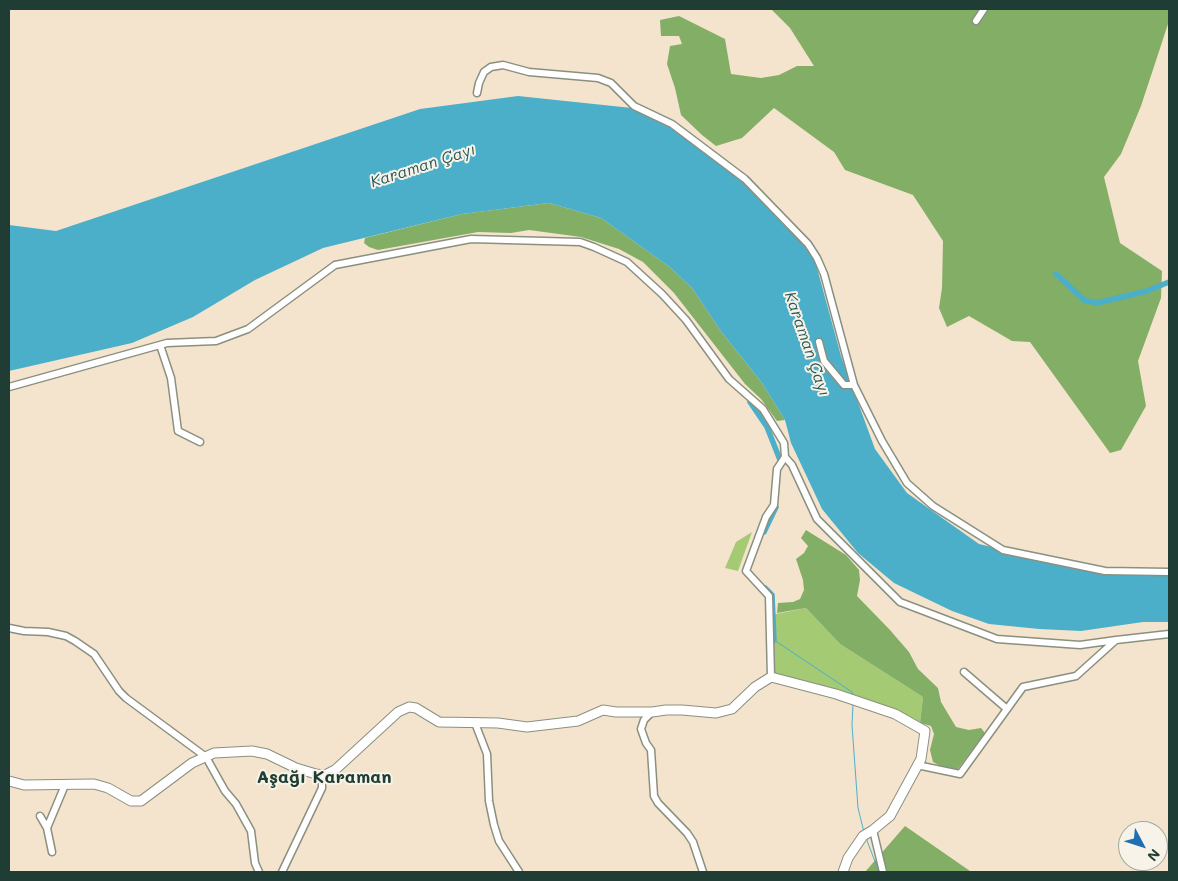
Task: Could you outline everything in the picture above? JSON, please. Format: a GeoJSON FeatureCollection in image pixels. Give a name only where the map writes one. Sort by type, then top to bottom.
{"type":"FeatureCollection","features":[{"type":"Feature","properties":{"kind":"street"},"geometry":{"type":"LineString","coordinates":[[976,21],[984,9]]}},
{"type":"Feature","properties":{"kind":"street"},"geometry":{"type":"LineString","coordinates":[[478,93],[479,83],[484,72],[491,67],[503,65],[529,72],[598,78],[607,80],[634,106],[672,124],[745,179],[808,244],[824,274],[854,385],[882,441],[907,483],[933,506],[1003,550],[1105,571],[1169,572]]}},
{"type":"Feature","properties":{"kind":"street"},"geometry":{"type":"LineString","coordinates":[[9,387],[167,343],[216,341],[248,330],[335,265],[470,239],[580,242],[627,262],[662,294],[686,320],[729,379],[763,409],[784,443],[785,457],[792,466],[817,519],[900,602],[996,639],[1080,645],[1169,634]]}},
{"type":"Feature","properties":{"kind":"street"},"geometry":{"type":"LineString","coordinates":[[819,342],[824,361],[844,385],[854,385]]}},
{"type":"Feature","properties":{"kind":"street"},"geometry":{"type":"LineString","coordinates":[[160,345],[171,378],[178,431],[200,442]]}},
{"type":"Feature","properties":{"kind":"street"},"geometry":{"type":"LineString","coordinates":[[771,677],[768,596],[746,571],[766,518],[774,505],[777,469],[785,457]]}},
{"type":"Feature","properties":{"kind":"street"},"geometry":{"type":"LineString","coordinates":[[9,628],[48,632],[66,636],[75,641],[94,654],[119,691],[126,698],[206,756],[225,791],[236,804],[251,831],[259,872]]}},
{"type":"Feature","properties":{"kind":"street"},"geometry":{"type":"LineString","coordinates":[[917,765],[960,774],[1023,687],[1076,676],[1116,640]]}},
{"type":"Feature","properties":{"kind":"street"},"geometry":{"type":"LineString","coordinates":[[964,672],[1007,709]]}},
{"type":"Feature","properties":{"kind":"street"},"geometry":{"type":"LineString","coordinates":[[9,781],[24,785],[94,784],[108,788],[131,801],[141,800],[192,763],[206,756],[214,753],[252,751],[267,754],[296,768],[326,775],[335,770],[398,712],[409,708],[416,708],[439,722],[527,727],[578,721],[603,710],[616,712],[674,710],[716,713],[732,709],[755,687],[771,677],[836,694],[895,714],[925,731],[921,759],[890,816],[863,836],[848,858],[843,872]]}},
{"type":"Feature","properties":{"kind":"street"},"geometry":{"type":"LineString","coordinates":[[652,712],[644,720],[641,729],[646,743],[651,750],[654,796],[658,804],[690,837],[703,872]]}},
{"type":"Feature","properties":{"kind":"street"},"geometry":{"type":"LineString","coordinates":[[475,723],[487,754],[489,802],[494,825],[499,841],[518,872]]}},
{"type":"Feature","properties":{"kind":"street"},"geometry":{"type":"LineString","coordinates":[[282,872],[322,788],[322,774]]}},
{"type":"Feature","properties":{"kind":"street"},"geometry":{"type":"LineString","coordinates":[[47,828],[65,785]]}},
{"type":"Feature","properties":{"kind":"street"},"geometry":{"type":"LineString","coordinates":[[40,816],[47,828],[52,852]]}},
{"type":"Feature","properties":{"kind":"street"},"geometry":{"type":"LineString","coordinates":[[873,830],[883,872]]}},
{"type":"Feature","properties":{"kind":"green space"},"geometry":{"type":"Polygon","coordinates":[[[771,9],[1169,9],[1169,21],[1141,106],[1121,154],[1104,177],[1120,243],[1162,271],[1161,298],[1138,361],[1146,406],[1121,450],[1110,453],[1030,342],[1012,341],[969,316],[947,327],[939,308],[942,288],[943,241],[913,195],[845,170],[834,152],[774,108],[742,138],[716,146],[681,115],[667,64],[670,46],[682,44],[679,36],[661,36],[660,20],[679,16],[725,39],[731,74],[761,78],[779,75],[797,66],[814,66],[790,28],[771,9]]]}},
{"type":"Feature","properties":{"kind":"green space"},"geometry":{"type":"Polygon","coordinates":[[[549,203],[601,218],[671,268],[692,288],[720,330],[762,383],[785,420],[777,421],[761,399],[745,384],[674,293],[643,262],[619,249],[581,237],[529,230],[511,233],[478,232],[378,250],[364,243],[365,238],[462,214],[549,203]]]}},
{"type":"Feature","properties":{"kind":"green space"},"geometry":{"type":"Polygon","coordinates":[[[806,530],[846,555],[859,570],[860,580],[857,596],[909,652],[918,669],[938,688],[941,702],[956,727],[969,730],[981,728],[985,733],[957,770],[944,768],[933,762],[930,750],[934,734],[931,726],[920,723],[923,697],[840,644],[806,608],[777,613],[778,603],[793,602],[800,599],[804,590],[803,580],[796,559],[804,553],[808,546],[801,538],[806,530]]]}},
{"type":"Feature","properties":{"kind":"green space"},"geometry":{"type":"Polygon","coordinates":[[[752,532],[738,571],[725,568],[736,542],[752,532]]]}},
{"type":"Feature","properties":{"kind":"green space"},"geometry":{"type":"Polygon","coordinates":[[[806,608],[840,644],[923,697],[920,723],[894,709],[841,690],[774,674],[771,615],[806,608]]]}},
{"type":"Feature","properties":{"kind":"green space"},"geometry":{"type":"Polygon","coordinates":[[[905,826],[970,871],[970,872],[865,872],[905,826]]]}},
{"type":"Feature","properties":{"kind":"water","name":"Karaman Çayı"},"geometry":{"type":"Polygon","coordinates":[[[518,96],[632,108],[686,134],[776,207],[814,257],[841,356],[875,449],[907,493],[979,544],[1093,571],[1169,571],[1169,622],[1143,622],[1081,631],[989,624],[952,611],[894,583],[858,553],[822,509],[791,443],[785,420],[762,383],[720,330],[692,288],[671,268],[601,218],[549,203],[462,214],[323,248],[255,280],[193,317],[132,343],[9,371],[9,225],[56,231],[420,109],[518,96]]]}},
{"type":"Feature","properties":{"kind":"waterway"},"geometry":{"type":"LineString","coordinates":[[1056,274],[1084,300],[1097,303],[1147,291],[1169,282]]}},
{"type":"Feature","properties":{"kind":"waterway"},"geometry":{"type":"LineString","coordinates":[[750,402],[767,427],[780,460]]}},
{"type":"Feature","properties":{"kind":"waterway"},"geometry":{"type":"LineString","coordinates":[[764,532],[776,507]]}},
{"type":"Feature","properties":{"kind":"waterway"},"geometry":{"type":"LineString","coordinates":[[765,588],[772,595],[774,640]]}},
{"type":"Feature","properties":{"kind":"waterway"},"geometry":{"type":"LineString","coordinates":[[774,640],[852,692],[853,695]]}},
{"type":"Feature","properties":{"kind":"waterway"},"geometry":{"type":"LineString","coordinates":[[853,705],[852,725],[858,808],[864,832]]}},
{"type":"Feature","properties":{"kind":"waterway"},"geometry":{"type":"LineString","coordinates":[[866,838],[879,872]]}},
{"type":"Feature","properties":{"kind":"district","name":"Aşağı Karaman"},"geometry":{"type":"Point","coordinates":[324,777]}}]}
